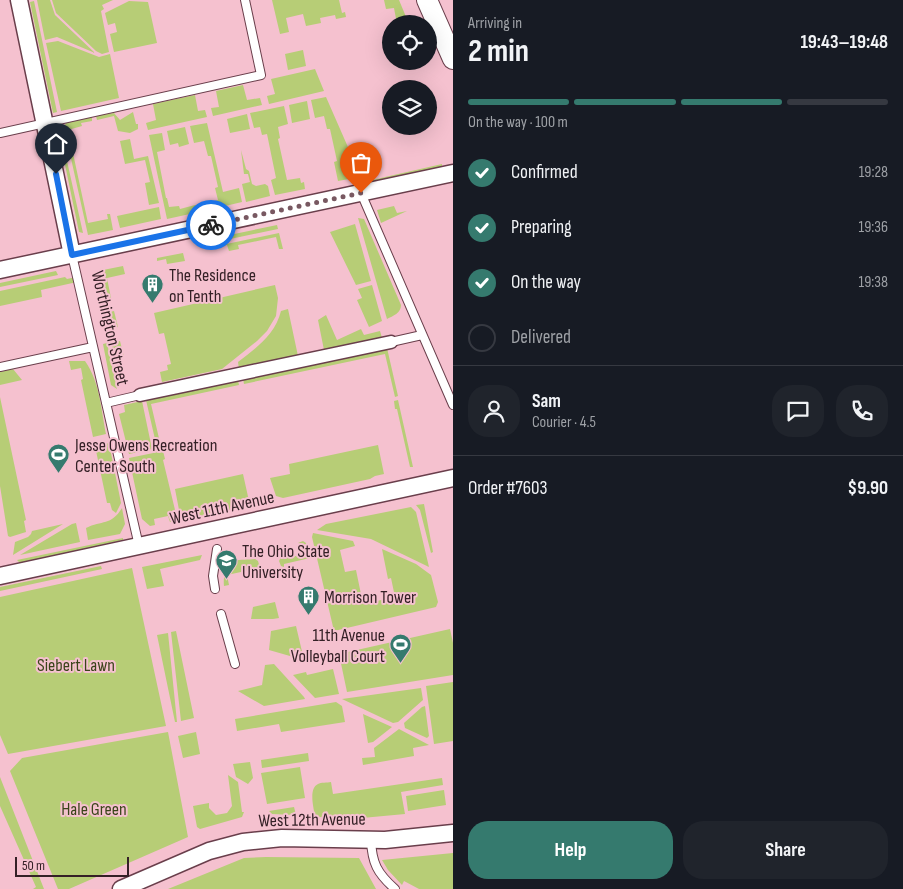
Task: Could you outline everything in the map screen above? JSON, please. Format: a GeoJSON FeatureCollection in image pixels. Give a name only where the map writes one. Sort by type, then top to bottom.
{"type":"FeatureCollection","features":[{"type":"Feature","properties":{"kind":"street","name":"Worthington Street"},"geometry":{"type":"LineString","coordinates":[[19,0],[72,255]]}},
{"type":"Feature","properties":{"kind":"street"},"geometry":{"type":"LineString","coordinates":[[427,0],[453,59]]}},
{"type":"Feature","properties":{"kind":"street"},"geometry":{"type":"LineString","coordinates":[[0,270],[453,173]]}},
{"type":"Feature","properties":{"kind":"street"},"geometry":{"type":"LineString","coordinates":[[140,395],[391,342]]}},
{"type":"Feature","properties":{"kind":"street","name":"West 11th Avenue"},"geometry":{"type":"LineString","coordinates":[[0,576],[453,478]]}},
{"type":"Feature","properties":{"kind":"street","name":"West 12th Avenue"},"geometry":{"type":"LineString","coordinates":[[121,889],[209,852],[243,842],[282,838],[371,840],[453,833]]}},
{"type":"Feature","properties":{"kind":"lane"},"geometry":{"type":"LineString","coordinates":[[0,133],[262,74],[245,0]]}},
{"type":"Feature","properties":{"kind":"lane"},"geometry":{"type":"LineString","coordinates":[[361,193],[453,405]]}},
{"type":"Feature","properties":{"kind":"lane","name":"Worthington Street"},"geometry":{"type":"LineString","coordinates":[[72,255],[140,546]]}},
{"type":"Feature","properties":{"kind":"lane"},"geometry":{"type":"LineString","coordinates":[[391,342],[422,335]]}},
{"type":"Feature","properties":{"kind":"lane"},"geometry":{"type":"LineString","coordinates":[[0,367],[93,347]]}},
{"type":"Feature","properties":{"kind":"lane"},"geometry":{"type":"LineString","coordinates":[[106,402],[140,395]]}},
{"type":"Feature","properties":{"kind":"lane"},"geometry":{"type":"LineString","coordinates":[[215,589],[213,576],[217,549]]}},
{"type":"Feature","properties":{"kind":"lane"},"geometry":{"type":"LineString","coordinates":[[221,614],[236,664]]}},
{"type":"Feature","properties":{"kind":"lane"},"geometry":{"type":"LineString","coordinates":[[371,840],[372,858],[376,869],[395,889]]}},
{"type":"Feature","properties":{"kind":"green space"},"geometry":{"type":"Polygon","coordinates":[[[37,0],[50,0],[55,15],[95,53],[57,37],[45,40],[37,0]]]}},
{"type":"Feature","properties":{"kind":"green space"},"geometry":{"type":"Polygon","coordinates":[[[52,0],[113,0],[102,5],[104,9],[101,11],[109,52],[102,54],[96,51],[56,13],[52,0]]]}},
{"type":"Feature","properties":{"kind":"green space"},"geometry":{"type":"Polygon","coordinates":[[[272,0],[339,0],[342,13],[345,12],[346,17],[336,19],[335,15],[320,18],[321,23],[306,26],[303,14],[286,18],[289,32],[280,34],[272,0]]]}},
{"type":"Feature","properties":{"kind":"green space"},"geometry":{"type":"Polygon","coordinates":[[[384,0],[399,0],[405,15],[395,15],[394,8],[386,9],[384,0]]]}},
{"type":"Feature","properties":{"kind":"green space"},"geometry":{"type":"Polygon","coordinates":[[[34,1],[57,112],[53,113],[30,2],[34,1]]]}},
{"type":"Feature","properties":{"kind":"green space"},"geometry":{"type":"Polygon","coordinates":[[[129,1],[148,2],[157,43],[114,52],[110,34],[117,32],[115,23],[108,25],[105,13],[129,1]]]}},
{"type":"Feature","properties":{"kind":"green space"},"geometry":{"type":"Polygon","coordinates":[[[58,41],[99,57],[110,54],[119,98],[61,111],[46,43],[58,41]]]}},
{"type":"Feature","properties":{"kind":"green space"},"geometry":{"type":"Polygon","coordinates":[[[303,50],[306,66],[288,70],[285,54],[303,50]]]}},
{"type":"Feature","properties":{"kind":"green space"},"geometry":{"type":"Polygon","coordinates":[[[315,69],[324,91],[269,104],[267,96],[275,94],[271,79],[315,69]]]}},
{"type":"Feature","properties":{"kind":"green space"},"geometry":{"type":"Polygon","coordinates":[[[243,85],[247,100],[260,98],[262,105],[213,116],[211,108],[219,107],[216,91],[243,85]]]}},
{"type":"Feature","properties":{"kind":"green space"},"geometry":{"type":"Polygon","coordinates":[[[195,95],[198,111],[205,110],[207,117],[148,130],[146,123],[156,120],[153,104],[195,95]]]}},
{"type":"Feature","properties":{"kind":"green space"},"geometry":{"type":"Polygon","coordinates":[[[326,97],[360,177],[338,181],[334,162],[337,161],[330,129],[327,129],[324,116],[315,118],[311,100],[326,97]]]}},
{"type":"Feature","properties":{"kind":"green space"},"geometry":{"type":"Polygon","coordinates":[[[307,101],[310,119],[292,123],[289,105],[307,101]]]}},
{"type":"Feature","properties":{"kind":"green space"},"geometry":{"type":"Polygon","coordinates":[[[284,106],[288,124],[278,127],[280,138],[278,139],[287,180],[300,178],[301,183],[304,182],[305,189],[275,195],[271,180],[276,178],[267,134],[262,135],[260,127],[254,128],[250,113],[284,106]]]}},
{"type":"Feature","properties":{"kind":"green space"},"geometry":{"type":"Polygon","coordinates":[[[133,112],[138,129],[130,133],[118,131],[114,116],[97,120],[96,116],[114,113],[120,120],[133,112]]]}},
{"type":"Feature","properties":{"kind":"green space"},"geometry":{"type":"Polygon","coordinates":[[[247,114],[250,129],[230,133],[227,119],[247,114]]]}},
{"type":"Feature","properties":{"kind":"green space"},"geometry":{"type":"Polygon","coordinates":[[[92,117],[92,121],[81,123],[82,126],[68,130],[88,223],[108,219],[107,214],[110,214],[113,230],[88,235],[64,127],[66,123],[92,117]]]}},
{"type":"Feature","properties":{"kind":"green space"},"geometry":{"type":"Polygon","coordinates":[[[207,123],[223,192],[239,188],[242,202],[204,211],[203,204],[218,200],[215,188],[218,187],[211,156],[208,156],[204,141],[194,143],[190,126],[207,123]]]}},
{"type":"Feature","properties":{"kind":"green space"},"geometry":{"type":"Polygon","coordinates":[[[59,125],[83,233],[79,232],[58,131],[59,125]]]}},
{"type":"Feature","properties":{"kind":"green space"},"geometry":{"type":"Polygon","coordinates":[[[185,127],[189,144],[179,147],[178,143],[170,145],[167,131],[185,127]]]}},
{"type":"Feature","properties":{"kind":"green space"},"geometry":{"type":"Polygon","coordinates":[[[162,133],[165,150],[157,152],[169,207],[179,206],[180,209],[195,205],[199,212],[167,219],[149,135],[162,133]]]}},
{"type":"Feature","properties":{"kind":"green space"},"geometry":{"type":"Polygon","coordinates":[[[130,139],[134,159],[148,156],[159,203],[149,205],[145,183],[150,182],[145,160],[125,164],[120,141],[130,139]]]}},
{"type":"Feature","properties":{"kind":"green space"},"geometry":{"type":"Polygon","coordinates":[[[241,150],[252,184],[256,186],[265,184],[268,186],[270,196],[246,202],[242,184],[250,182],[248,174],[244,174],[241,150]]]}},
{"type":"Feature","properties":{"kind":"green space"},"geometry":{"type":"Polygon","coordinates":[[[442,164],[442,168],[372,183],[372,180],[442,164]]]}},
{"type":"Feature","properties":{"kind":"green space"},"geometry":{"type":"Polygon","coordinates":[[[394,206],[397,213],[407,211],[381,223],[377,210],[394,206]]]}},
{"type":"Feature","properties":{"kind":"green space"},"geometry":{"type":"Polygon","coordinates":[[[159,207],[161,219],[120,228],[117,216],[159,207]]]}},
{"type":"Feature","properties":{"kind":"green space"},"geometry":{"type":"Polygon","coordinates":[[[358,218],[364,219],[401,305],[398,312],[387,319],[358,218]]]}},
{"type":"Feature","properties":{"kind":"green space"},"geometry":{"type":"Polygon","coordinates":[[[355,224],[371,281],[356,285],[330,232],[355,224]]]}},
{"type":"Feature","properties":{"kind":"green space"},"geometry":{"type":"Polygon","coordinates":[[[277,225],[278,229],[216,242],[215,238],[277,225]]]}},
{"type":"Feature","properties":{"kind":"green space"},"geometry":{"type":"Polygon","coordinates":[[[279,233],[283,249],[279,249],[276,237],[238,245],[239,249],[229,251],[227,245],[217,246],[279,233]]]}},
{"type":"Feature","properties":{"kind":"green space"},"geometry":{"type":"Polygon","coordinates":[[[183,253],[185,261],[167,264],[166,259],[157,261],[157,258],[183,253]]]}},
{"type":"Feature","properties":{"kind":"green space"},"geometry":{"type":"Polygon","coordinates":[[[123,266],[125,274],[107,278],[111,298],[105,299],[107,309],[104,309],[97,275],[98,271],[123,266]]]}},
{"type":"Feature","properties":{"kind":"green space"},"geometry":{"type":"Polygon","coordinates":[[[56,271],[58,275],[0,287],[0,283],[56,271]]]}},
{"type":"Feature","properties":{"kind":"green space"},"geometry":{"type":"Polygon","coordinates":[[[65,277],[67,279],[76,277],[77,282],[41,290],[42,297],[0,306],[0,291],[65,277]]]}},
{"type":"Feature","properties":{"kind":"green space"},"geometry":{"type":"Polygon","coordinates":[[[275,285],[278,298],[276,316],[267,331],[257,341],[222,369],[162,382],[160,372],[168,370],[167,365],[171,364],[164,333],[159,334],[154,313],[275,285]]]}},
{"type":"Feature","properties":{"kind":"green space"},"geometry":{"type":"Polygon","coordinates":[[[372,285],[382,321],[369,327],[357,300],[362,298],[358,289],[372,285]]]}},
{"type":"Feature","properties":{"kind":"green space"},"geometry":{"type":"Polygon","coordinates":[[[288,309],[298,356],[239,369],[238,362],[270,334],[281,311],[288,309]]]}},
{"type":"Feature","properties":{"kind":"green space"},"geometry":{"type":"Polygon","coordinates":[[[114,311],[118,327],[111,329],[113,338],[111,339],[105,313],[114,311]]]}},
{"type":"Feature","properties":{"kind":"green space"},"geometry":{"type":"Polygon","coordinates":[[[326,315],[337,340],[361,329],[364,335],[380,331],[382,338],[324,350],[318,320],[326,315]]]}},
{"type":"Feature","properties":{"kind":"green space"},"geometry":{"type":"Polygon","coordinates":[[[120,341],[124,357],[118,359],[120,369],[117,369],[111,343],[120,341]]]}},
{"type":"Feature","properties":{"kind":"green space"},"geometry":{"type":"Polygon","coordinates":[[[107,343],[117,389],[111,385],[103,344],[107,343]]]}},
{"type":"Feature","properties":{"kind":"green space"},"geometry":{"type":"Polygon","coordinates":[[[387,348],[398,396],[395,397],[385,354],[244,384],[243,379],[387,348]]]}},
{"type":"Feature","properties":{"kind":"green space"},"geometry":{"type":"Polygon","coordinates":[[[69,361],[85,361],[90,369],[99,396],[106,434],[93,437],[81,380],[83,379],[81,368],[71,370],[69,361]]]}},
{"type":"Feature","properties":{"kind":"green space"},"geometry":{"type":"Polygon","coordinates":[[[13,369],[22,380],[0,385],[0,372],[13,369]]]}},
{"type":"Feature","properties":{"kind":"green space"},"geometry":{"type":"Polygon","coordinates":[[[238,380],[239,385],[151,404],[161,447],[157,448],[146,400],[238,380]]]}},
{"type":"Feature","properties":{"kind":"green space"},"geometry":{"type":"Polygon","coordinates":[[[0,397],[26,520],[24,521],[26,532],[10,537],[8,536],[0,486],[0,397]]]}},
{"type":"Feature","properties":{"kind":"green space"},"geometry":{"type":"Polygon","coordinates":[[[398,400],[413,467],[410,467],[397,409],[395,409],[394,401],[398,400]]]}},
{"type":"Feature","properties":{"kind":"green space"},"geometry":{"type":"Polygon","coordinates":[[[142,401],[152,449],[129,454],[119,414],[125,412],[124,405],[142,401]]]}},
{"type":"Feature","properties":{"kind":"green space"},"geometry":{"type":"Polygon","coordinates":[[[109,443],[121,503],[116,513],[112,510],[110,503],[107,503],[95,446],[109,443]]]}},
{"type":"Feature","properties":{"kind":"green space"},"geometry":{"type":"Polygon","coordinates":[[[378,445],[384,474],[370,479],[283,498],[276,496],[270,478],[290,474],[289,464],[378,445]]]}},
{"type":"Feature","properties":{"kind":"green space"},"geometry":{"type":"Polygon","coordinates":[[[163,451],[165,459],[163,460],[176,514],[172,522],[170,522],[168,516],[154,519],[155,525],[150,526],[142,519],[129,458],[163,451]]]}},
{"type":"Feature","properties":{"kind":"green space"},"geometry":{"type":"Polygon","coordinates":[[[243,474],[249,501],[239,503],[234,509],[187,519],[180,515],[175,489],[243,474]]]}},
{"type":"Feature","properties":{"kind":"green space"},"geometry":{"type":"Polygon","coordinates":[[[424,504],[433,552],[431,553],[420,510],[416,505],[424,504]]]}},
{"type":"Feature","properties":{"kind":"green space"},"geometry":{"type":"Polygon","coordinates":[[[411,507],[416,512],[429,567],[371,539],[317,530],[326,524],[411,507]]]}},
{"type":"Feature","properties":{"kind":"green space"},"geometry":{"type":"Polygon","coordinates":[[[122,508],[125,524],[120,534],[88,540],[86,528],[114,518],[122,508]]]}},
{"type":"Feature","properties":{"kind":"green space"},"geometry":{"type":"Polygon","coordinates":[[[76,523],[80,542],[20,555],[72,524],[76,523]]]}},
{"type":"Feature","properties":{"kind":"green space"},"geometry":{"type":"Polygon","coordinates":[[[63,524],[13,555],[15,542],[28,537],[32,531],[63,524]]]}},
{"type":"Feature","properties":{"kind":"green space"},"geometry":{"type":"Polygon","coordinates":[[[313,533],[353,541],[355,546],[340,550],[345,572],[356,570],[363,604],[395,597],[391,578],[388,579],[382,549],[416,564],[431,575],[438,602],[436,607],[334,631],[312,537],[313,533]]]}},
{"type":"Feature","properties":{"kind":"green space"},"geometry":{"type":"Polygon","coordinates":[[[123,538],[123,540],[20,563],[17,560],[123,538]]]}},
{"type":"Feature","properties":{"kind":"green space"},"geometry":{"type":"Polygon","coordinates":[[[303,541],[306,543],[310,558],[284,564],[284,567],[281,566],[279,561],[281,557],[296,556],[302,553],[303,545],[298,543],[303,541]]]}},
{"type":"Feature","properties":{"kind":"green space"},"geometry":{"type":"Polygon","coordinates":[[[202,555],[200,560],[160,569],[164,586],[147,589],[142,567],[202,555]]]}},
{"type":"Feature","properties":{"kind":"green space"},"geometry":{"type":"Polygon","coordinates":[[[255,559],[258,561],[260,568],[227,575],[229,585],[224,586],[225,572],[228,565],[234,561],[255,559]]]}},
{"type":"Feature","properties":{"kind":"green space"},"geometry":{"type":"Polygon","coordinates":[[[101,566],[102,569],[0,591],[0,587],[101,566]]]}},
{"type":"Feature","properties":{"kind":"green space","name":"Siebert Lawn"},"geometry":{"type":"Polygon","coordinates":[[[132,568],[166,726],[8,754],[0,735],[0,597],[132,568]]]}},
{"type":"Feature","properties":{"kind":"green space"},"geometry":{"type":"Polygon","coordinates":[[[275,602],[279,618],[251,619],[253,607],[275,602]]]}},
{"type":"Feature","properties":{"kind":"green space"},"geometry":{"type":"Polygon","coordinates":[[[296,626],[304,660],[269,650],[271,631],[296,626]]]}},
{"type":"Feature","properties":{"kind":"green space"},"geometry":{"type":"Polygon","coordinates":[[[450,629],[453,643],[453,675],[347,692],[339,654],[450,629]]]}},
{"type":"Feature","properties":{"kind":"green space"},"geometry":{"type":"Polygon","coordinates":[[[176,631],[194,718],[181,721],[171,632],[176,631]]]}},
{"type":"Feature","properties":{"kind":"green space"},"geometry":{"type":"Polygon","coordinates":[[[168,633],[177,722],[175,722],[157,635],[168,633]]]}},
{"type":"Feature","properties":{"kind":"green space"},"geometry":{"type":"Polygon","coordinates":[[[274,664],[305,699],[264,706],[238,691],[262,685],[265,665],[274,664]]]}},
{"type":"Feature","properties":{"kind":"green space"},"geometry":{"type":"Polygon","coordinates":[[[333,669],[339,694],[315,698],[293,675],[306,672],[307,675],[333,669]]]}},
{"type":"Feature","properties":{"kind":"green space"},"geometry":{"type":"Polygon","coordinates":[[[453,682],[453,741],[434,744],[426,686],[453,682]]]}},
{"type":"Feature","properties":{"kind":"green space"},"geometry":{"type":"Polygon","coordinates":[[[421,688],[423,700],[398,722],[393,723],[342,699],[421,688]]]}},
{"type":"Feature","properties":{"kind":"green space"},"geometry":{"type":"Polygon","coordinates":[[[336,702],[342,706],[345,722],[281,732],[279,724],[237,731],[235,719],[336,702]]]}},
{"type":"Feature","properties":{"kind":"green space"},"geometry":{"type":"Polygon","coordinates":[[[425,706],[429,736],[427,738],[405,728],[404,723],[425,706]]]}},
{"type":"Feature","properties":{"kind":"green space"},"geometry":{"type":"Polygon","coordinates":[[[363,714],[392,727],[373,742],[368,743],[363,714]]]}},
{"type":"Feature","properties":{"kind":"green space"},"geometry":{"type":"Polygon","coordinates":[[[399,729],[429,745],[413,748],[414,756],[363,765],[362,758],[375,757],[374,748],[399,729]]]}},
{"type":"Feature","properties":{"kind":"green space","name":"Hale Green"},"geometry":{"type":"Polygon","coordinates":[[[168,732],[188,837],[69,889],[58,889],[10,771],[22,758],[168,732]]]}},
{"type":"Feature","properties":{"kind":"green space"},"geometry":{"type":"Polygon","coordinates":[[[196,732],[200,754],[183,758],[178,736],[196,732]]]}},
{"type":"Feature","properties":{"kind":"green space"},"geometry":{"type":"Polygon","coordinates":[[[308,753],[309,761],[262,768],[261,760],[308,753]]]}},
{"type":"Feature","properties":{"kind":"green space"},"geometry":{"type":"Polygon","coordinates":[[[250,762],[253,778],[248,784],[236,777],[233,764],[250,762]]]}},
{"type":"Feature","properties":{"kind":"green space"},"geometry":{"type":"Polygon","coordinates":[[[300,767],[305,798],[267,804],[261,773],[300,767]]]}},
{"type":"Feature","properties":{"kind":"green space"},"geometry":{"type":"Polygon","coordinates":[[[228,775],[238,782],[242,812],[244,812],[242,817],[200,829],[197,827],[193,806],[209,803],[209,808],[216,815],[227,813],[232,806],[228,775]]]}},
{"type":"Feature","properties":{"kind":"green space"},"geometry":{"type":"Polygon","coordinates":[[[0,777],[44,889],[33,889],[36,887],[0,806],[0,777]]]}},
{"type":"Feature","properties":{"kind":"green space"},"geometry":{"type":"Polygon","coordinates":[[[442,778],[443,785],[401,792],[405,814],[362,818],[315,817],[312,794],[315,786],[319,783],[331,782],[333,794],[442,778]]]}},
{"type":"Feature","properties":{"kind":"green space"},"geometry":{"type":"Polygon","coordinates":[[[444,790],[446,805],[408,811],[406,796],[444,790]]]}},
{"type":"Feature","properties":{"kind":"green space"},"geometry":{"type":"Polygon","coordinates":[[[294,807],[296,815],[272,814],[269,811],[294,807]]]}},
{"type":"Feature","properties":{"kind":"green space"},"geometry":{"type":"Polygon","coordinates":[[[453,853],[453,889],[419,889],[404,881],[402,885],[388,870],[382,860],[453,853]]]}},
{"type":"Feature","properties":{"kind":"green space"},"geometry":{"type":"Polygon","coordinates":[[[244,858],[359,858],[376,889],[168,889],[244,858]]]}},
{"type":"Feature","properties":{"kind":"way so far"},"geometry":{"type":"LineString","coordinates":[[211,225],[361,193]]}},
{"type":"Feature","properties":{"kind":"place","name":"The Residence on Tenth"},"geometry":{"type":"Point","coordinates":[153,304]}},
{"type":"Feature","properties":{"kind":"place","name":"Jesse Owens Recreation Center South"},"geometry":{"type":"Point","coordinates":[59,474]}},
{"type":"Feature","properties":{"kind":"place","name":"The Ohio State University"},"geometry":{"type":"Point","coordinates":[226,580]}},
{"type":"Feature","properties":{"kind":"place","name":"Morrison Tower"},"geometry":{"type":"Point","coordinates":[308,616]}},
{"type":"Feature","properties":{"kind":"place","name":"11th Avenue Volleyball Court"},"geometry":{"type":"Point","coordinates":[401,664]}},
{"type":"Feature","properties":{"kind":"route"},"geometry":{"type":"LineString","coordinates":[[56,174],[72,255],[211,225]]}}]}
